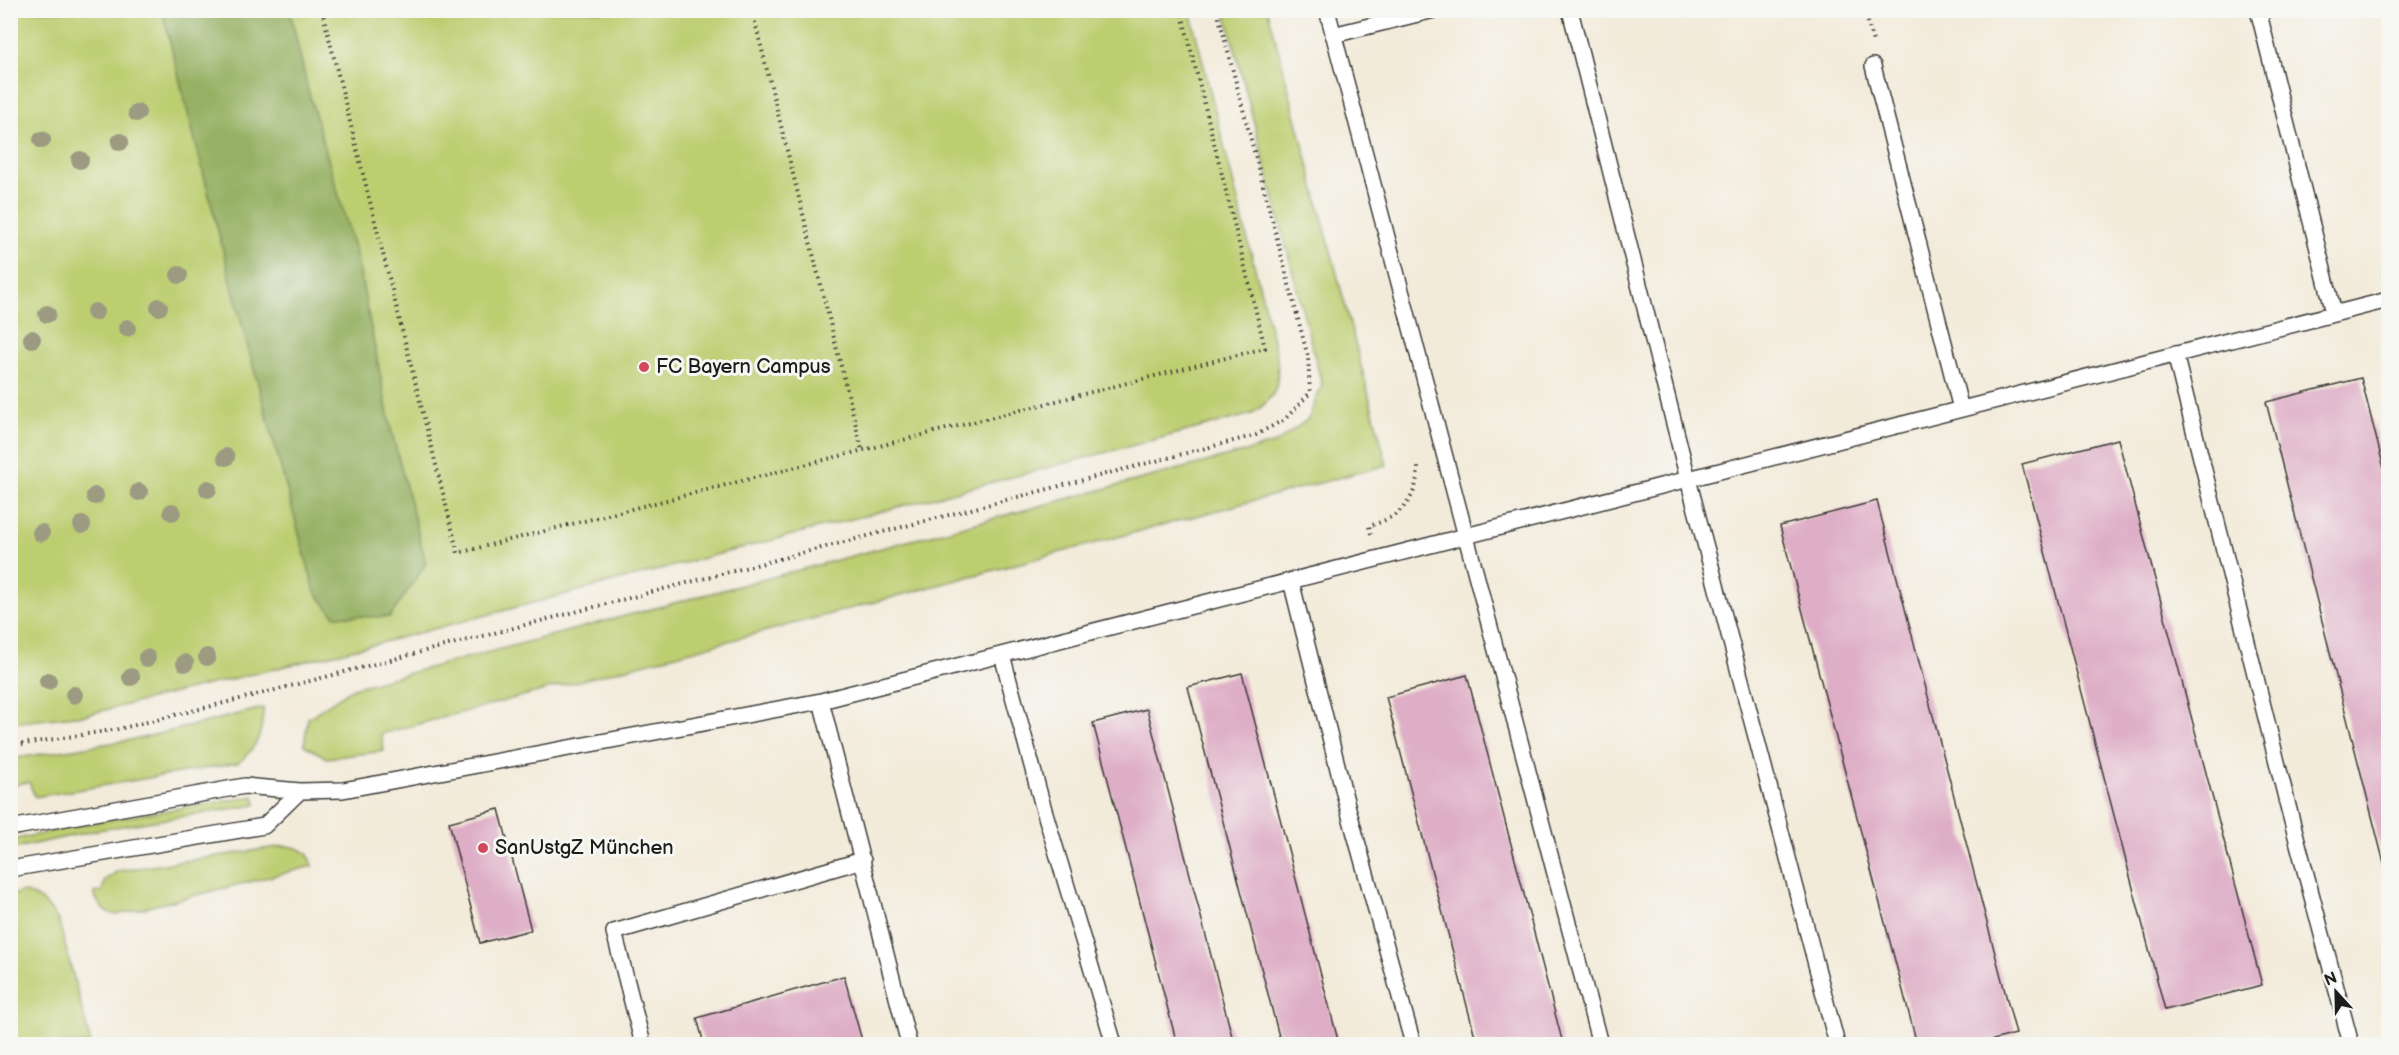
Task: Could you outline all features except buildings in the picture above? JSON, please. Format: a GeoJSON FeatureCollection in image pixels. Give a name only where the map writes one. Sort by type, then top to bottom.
{"type":"FeatureCollection","features":[{"type":"Feature","properties":{"kind":"lane"},"geometry":{"type":"LineString","coordinates":[[1327,10],[1600,1044]]}},
{"type":"Feature","properties":{"kind":"lane"},"geometry":{"type":"LineString","coordinates":[[1333,35],[1434,10]]}},
{"type":"Feature","properties":{"kind":"lane"},"geometry":{"type":"LineString","coordinates":[[1570,10],[1688,479],[1837,1044]]}},
{"type":"Feature","properties":{"kind":"lane"},"geometry":{"type":"LineString","coordinates":[[2258,10],[2334,313]]}},
{"type":"Feature","properties":{"kind":"lane"},"geometry":{"type":"LineString","coordinates":[[1873,66],[1961,409]]}},
{"type":"Feature","properties":{"kind":"lane"},"geometry":{"type":"LineString","coordinates":[[10,828],[245,786],[300,791],[343,790],[821,702],[2388,300]]}},
{"type":"Feature","properties":{"kind":"lane"},"geometry":{"type":"LineString","coordinates":[[2175,354],[2289,810],[2351,1044]]}},
{"type":"Feature","properties":{"kind":"lane"},"geometry":{"type":"LineString","coordinates":[[1290,581],[1347,805],[1413,1044]]}},
{"type":"Feature","properties":{"kind":"lane"},"geometry":{"type":"LineString","coordinates":[[1002,655],[1042,803],[1114,1044]]}},
{"type":"Feature","properties":{"kind":"lane"},"geometry":{"type":"LineString","coordinates":[[821,702],[909,1044]]}},
{"type":"Feature","properties":{"kind":"lane"},"geometry":{"type":"LineString","coordinates":[[10,869],[264,826],[300,791]]}},
{"type":"Feature","properties":{"kind":"lane"},"geometry":{"type":"LineString","coordinates":[[643,1044],[614,932],[863,860]]}},
{"type":"Feature","properties":{"kind":"path"},"geometry":{"type":"LineString","coordinates":[[322,10],[458,553],[1265,348],[1181,10]]}},
{"type":"Feature","properties":{"kind":"path"},"geometry":{"type":"LineString","coordinates":[[752,10],[862,450]]}},
{"type":"Feature","properties":{"kind":"path"},"geometry":{"type":"LineString","coordinates":[[10,746],[119,729],[252,696],[1256,435],[1285,419],[1310,393],[1308,357],[1217,10]]}},
{"type":"Feature","properties":{"kind":"path"},"geometry":{"type":"LineString","coordinates":[[1378,559],[1369,526],[1386,522],[1400,512],[1410,498],[1417,483],[1416,457]]}},
{"type":"Feature","properties":{"kind":"green space","name":"FC Bayern Campus"},"geometry":{"type":"Polygon","coordinates":[[[10,11],[1190,11],[1277,356],[1278,376],[1275,390],[1272,396],[1252,414],[384,642],[85,715],[11,723],[10,11]]]}},
{"type":"Feature","properties":{"kind":"green space"},"geometry":{"type":"Polygon","coordinates":[[[162,11],[290,11],[308,90],[357,258],[391,429],[426,563],[390,617],[335,616],[315,592],[247,344],[162,11]]]}},
{"type":"Feature","properties":{"kind":"green space"},"geometry":{"type":"Polygon","coordinates":[[[1225,11],[1268,11],[1387,465],[381,734],[384,751],[327,758],[304,745],[308,718],[353,688],[1276,443],[1308,419],[1322,385],[1225,11]]]}},
{"type":"Feature","properties":{"kind":"green space"},"geometry":{"type":"Polygon","coordinates":[[[263,708],[258,739],[245,758],[238,763],[35,797],[29,782],[17,784],[11,791],[11,759],[142,738],[263,708]]]}},
{"type":"Feature","properties":{"kind":"green space"},"geometry":{"type":"Polygon","coordinates":[[[254,796],[256,805],[103,829],[11,849],[11,840],[101,821],[254,796]]]}},
{"type":"Feature","properties":{"kind":"green space"},"geometry":{"type":"Polygon","coordinates":[[[284,846],[295,847],[306,853],[313,866],[116,915],[102,907],[94,893],[102,891],[105,880],[118,871],[284,846]]]}},
{"type":"Feature","properties":{"kind":"green space"},"geometry":{"type":"Polygon","coordinates":[[[23,892],[44,903],[59,922],[91,1044],[11,1044],[11,895],[23,892]]]}},
{"type":"Feature","properties":{"kind":"place","name":"FC Bayern Campus"},"geometry":{"type":"Point","coordinates":[644,367]}},
{"type":"Feature","properties":{"kind":"place","name":"SanUstgZ München"},"geometry":{"type":"Point","coordinates":[483,848]}}]}
